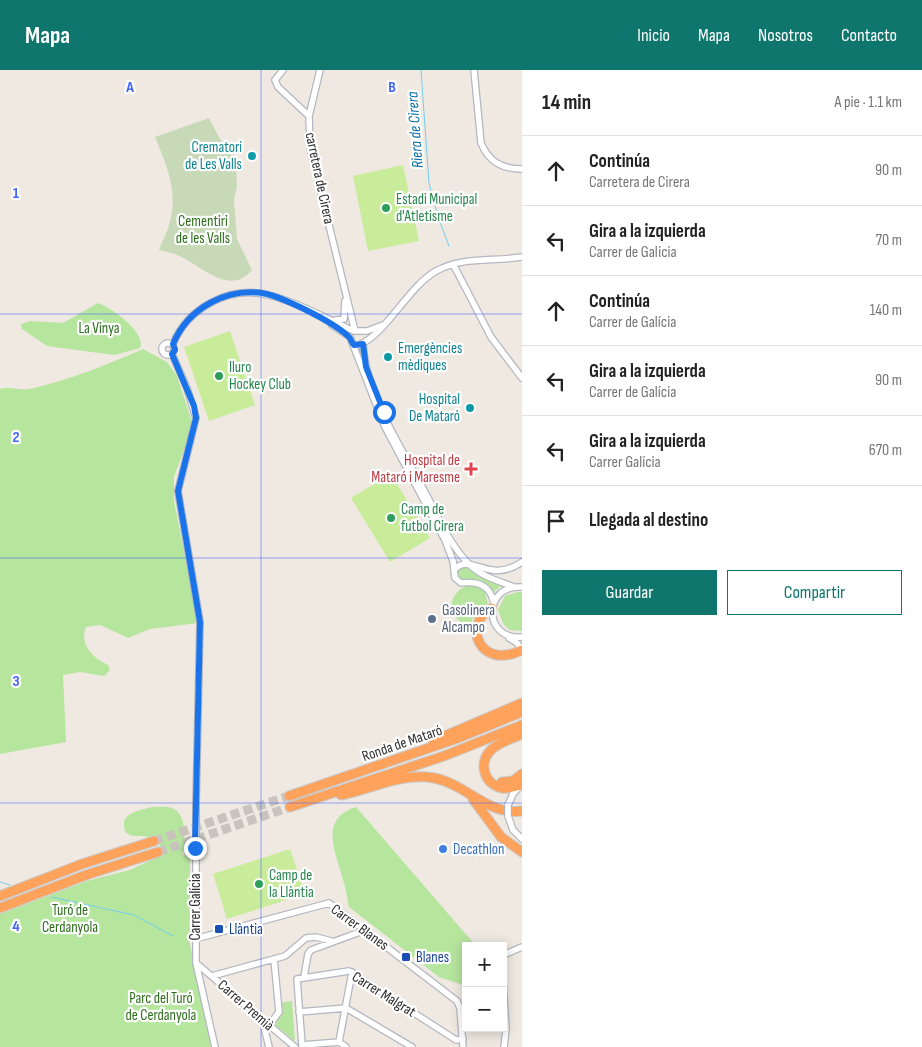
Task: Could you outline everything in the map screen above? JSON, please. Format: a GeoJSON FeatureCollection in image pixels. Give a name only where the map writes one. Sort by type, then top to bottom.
{"type":"FeatureCollection","features":[{"type":"Feature","properties":{"kind":"highway"},"geometry":{"type":"LineString","coordinates":[[493,605],[484,615],[478,626],[478,637],[482,647],[490,654],[501,657],[521,648]]}},
{"type":"Feature","properties":{"kind":"highway"},"geometry":{"type":"LineString","coordinates":[[289,796],[329,782],[352,770],[428,743],[521,705]]}},
{"type":"Feature","properties":{"kind":"highway","name":"Ronda de Mataró"},"geometry":{"type":"LineString","coordinates":[[313,799],[427,762],[522,725]]}},
{"type":"Feature","properties":{"kind":"highway"},"geometry":{"type":"LineString","coordinates":[[518,736],[492,754],[488,763],[488,770],[494,778],[502,782],[512,781],[522,774]]}},
{"type":"Feature","properties":{"kind":"highway"},"geometry":{"type":"LineString","coordinates":[[518,736],[495,746],[486,758],[484,769],[489,780],[498,787],[506,788],[522,785]]}},
{"type":"Feature","properties":{"kind":"highway"},"geometry":{"type":"LineString","coordinates":[[290,807],[313,799],[363,790],[411,777],[440,779],[464,790],[496,809],[522,811]]}},
{"type":"Feature","properties":{"kind":"highway"},"geometry":{"type":"LineString","coordinates":[[464,790],[501,836],[522,852]]}},
{"type":"Feature","properties":{"kind":"highway"},"geometry":{"type":"LineString","coordinates":[[0,896],[82,864],[154,841]]}},
{"type":"Feature","properties":{"kind":"highway"},"geometry":{"type":"LineString","coordinates":[[0,908],[86,875],[158,852]]}},
{"type":"Feature","properties":{"kind":"street"},"geometry":{"type":"LineString","coordinates":[[283,70],[275,80],[278,87],[309,116]]}},
{"type":"Feature","properties":{"kind":"street","name":"carretera de Cirera"},"geometry":{"type":"LineString","coordinates":[[320,70],[309,116],[310,148],[344,286],[357,331],[365,336],[364,342]]}},
{"type":"Feature","properties":{"kind":"street"},"geometry":{"type":"LineString","coordinates":[[474,70],[481,143],[484,150],[497,164],[522,169]]}},
{"type":"Feature","properties":{"kind":"street"},"geometry":{"type":"LineString","coordinates":[[354,345],[364,342],[383,325],[422,281],[438,271],[453,264],[476,259],[522,258]]}},
{"type":"Feature","properties":{"kind":"street"},"geometry":{"type":"LineString","coordinates":[[453,264],[482,323],[522,378]]}},
{"type":"Feature","properties":{"kind":"street","name":"carretera de Cirera"},"geometry":{"type":"LineString","coordinates":[[323,318],[339,321],[344,319],[344,286]]}},
{"type":"Feature","properties":{"kind":"street"},"geometry":{"type":"LineString","coordinates":[[173,344],[166,343],[162,348],[165,354],[172,354],[175,350],[173,344],[182,327],[197,311],[227,296],[243,294],[267,294],[357,331]]}},
{"type":"Feature","properties":{"kind":"street"},"geometry":{"type":"LineString","coordinates":[[323,318],[350,337],[380,415],[438,526],[455,569],[454,576],[461,583],[472,582],[484,585],[490,592],[493,605],[493,619],[498,629],[521,648]]}},
{"type":"Feature","properties":{"kind":"street"},"geometry":{"type":"LineString","coordinates":[[350,337],[357,331],[383,325]]}},
{"type":"Feature","properties":{"kind":"street"},"geometry":{"type":"LineString","coordinates":[[364,342],[366,367],[384,412],[450,539],[469,564],[485,576],[519,586]]}},
{"type":"Feature","properties":{"kind":"street","name":"Carrer Galícia"},"geometry":{"type":"LineString","coordinates":[[172,354],[194,406],[196,418],[178,491],[200,622],[196,963],[215,1047]]}},
{"type":"Feature","properties":{"kind":"street"},"geometry":{"type":"LineString","coordinates":[[455,569],[462,564],[469,564],[498,570],[512,568],[522,562]]}},
{"type":"Feature","properties":{"kind":"street"},"geometry":{"type":"LineString","coordinates":[[493,605],[502,592],[519,586]]}},
{"type":"Feature","properties":{"kind":"street"},"geometry":{"type":"LineString","coordinates":[[498,629],[508,636],[522,637]]}},
{"type":"Feature","properties":{"kind":"street"},"geometry":{"type":"LineString","coordinates":[[522,785],[513,794],[508,808],[509,823],[522,839]]}},
{"type":"Feature","properties":{"kind":"street","name":"Carrer Blanes"},"geometry":{"type":"LineString","coordinates":[[195,939],[329,902],[454,998],[459,1004],[463,1038]]}},
{"type":"Feature","properties":{"kind":"street"},"geometry":{"type":"LineString","coordinates":[[346,1047],[339,1042],[299,1046],[299,1012],[296,981],[301,977],[311,950],[331,941],[360,932],[363,928]]}},
{"type":"Feature","properties":{"kind":"street"},"geometry":{"type":"LineString","coordinates":[[212,976],[289,953],[306,938],[316,937],[331,941]]}},
{"type":"Feature","properties":{"kind":"street"},"geometry":{"type":"LineString","coordinates":[[507,953],[522,947]]}},
{"type":"Feature","properties":{"kind":"street"},"geometry":{"type":"LineString","coordinates":[[269,1047],[265,1036],[269,1025],[279,1012],[274,959]]}},
{"type":"Feature","properties":{"kind":"street","name":"Carrer Premià"},"geometry":{"type":"LineString","coordinates":[[196,963],[269,1025],[299,1046]]}},
{"type":"Feature","properties":{"kind":"street"},"geometry":{"type":"LineString","coordinates":[[339,1042],[352,972]]}},
{"type":"Feature","properties":{"kind":"street","name":"Carrer Malgrat"},"geometry":{"type":"LineString","coordinates":[[301,977],[352,972],[456,1040],[463,1038]]}},
{"type":"Feature","properties":{"kind":"street"},"geometry":{"type":"LineString","coordinates":[[503,987],[506,1029],[504,1047]]}},
{"type":"Feature","properties":{"kind":"street"},"geometry":{"type":"LineString","coordinates":[[299,1012],[346,1008],[412,1047]]}},
{"type":"Feature","properties":{"kind":"street"},"geometry":{"type":"LineString","coordinates":[[463,1038],[463,1047]]}},
{"type":"Feature","properties":{"kind":"green space","name":"Cementiri de les Valls"},"geometry":{"type":"Polygon","coordinates":[[[209,118],[220,139],[236,162],[237,186],[234,200],[237,239],[252,270],[244,277],[236,280],[218,278],[179,256],[159,250],[169,225],[173,202],[164,158],[155,137],[209,118]]]}},
{"type":"Feature","properties":{"kind":"green space","name":"Estadi Municipal d'Atletisme"},"geometry":{"type":"Polygon","coordinates":[[[403,165],[419,241],[368,251],[353,176],[403,165]]]}},
{"type":"Feature","properties":{"kind":"green space","name":"La Vinya"},"geometry":{"type":"Polygon","coordinates":[[[98,303],[119,315],[133,328],[141,342],[140,348],[114,355],[47,346],[22,329],[21,324],[30,321],[63,323],[98,303]]]}},
{"type":"Feature","properties":{"kind":"green space","name":"Iluro Hockey Club"},"geometry":{"type":"Polygon","coordinates":[[[230,331],[255,405],[209,421],[184,347],[230,331]]]}},
{"type":"Feature","properties":{"kind":"green space"},"geometry":{"type":"Polygon","coordinates":[[[143,349],[167,362],[177,376],[191,419],[190,433],[174,477],[174,501],[198,623],[150,629],[128,638],[100,625],[86,627],[84,640],[86,645],[97,659],[108,665],[110,670],[104,676],[80,672],[63,675],[66,742],[0,754],[0,389],[26,389],[45,385],[88,372],[143,349]]]}},
{"type":"Feature","properties":{"kind":"green space","name":"Camp de futbol Cirera"},"geometry":{"type":"Polygon","coordinates":[[[391,474],[430,538],[390,562],[351,498],[391,474]]]}},
{"type":"Feature","properties":{"kind":"green space"},"geometry":{"type":"Polygon","coordinates":[[[467,566],[501,586],[494,592],[484,582],[462,581],[457,577],[459,567],[467,566]]]}},
{"type":"Feature","properties":{"kind":"green space"},"geometry":{"type":"Polygon","coordinates":[[[475,585],[485,592],[488,604],[473,618],[470,625],[463,625],[452,611],[452,601],[460,589],[475,585]]]}},
{"type":"Feature","properties":{"kind":"green space"},"geometry":{"type":"Polygon","coordinates":[[[522,592],[522,631],[510,630],[504,625],[498,610],[505,596],[522,592]]]}},
{"type":"Feature","properties":{"kind":"green space"},"geometry":{"type":"Polygon","coordinates":[[[152,807],[172,808],[181,816],[183,822],[184,843],[182,855],[190,856],[190,944],[211,1047],[0,1047],[0,914],[87,881],[130,870],[157,857],[159,845],[156,839],[128,834],[124,825],[130,814],[152,807]]]}},
{"type":"Feature","properties":{"kind":"green space"},"geometry":{"type":"Polygon","coordinates":[[[356,807],[473,942],[462,942],[462,985],[439,977],[349,907],[333,838],[333,828],[344,812],[356,807]]]}},
{"type":"Feature","properties":{"kind":"green space","name":"Camp de la Llàntia"},"geometry":{"type":"Polygon","coordinates":[[[290,849],[305,894],[227,919],[213,874],[290,849]]]}},
{"type":"Feature","properties":{"kind":"green space"},"geometry":{"type":"Polygon","coordinates":[[[292,1001],[295,1041],[275,1025],[282,1014],[281,1003],[292,1001]]]}},
{"type":"Feature","properties":{"kind":"waterway","name":"Riera de Cirera"},"geometry":{"type":"LineString","coordinates":[[421,70],[429,183],[438,217],[449,246]]}},
{"type":"Feature","properties":{"kind":"waterway"},"geometry":{"type":"LineString","coordinates":[[0,882],[10,885]]}},
{"type":"Feature","properties":{"kind":"waterway"},"geometry":{"type":"LineString","coordinates":[[51,897],[134,915],[173,936]]}},
{"type":"Feature","properties":{"kind":"tunnel"},"geometry":{"type":"LineString","coordinates":[[154,841],[289,796]]}},
{"type":"Feature","properties":{"kind":"tunnel"},"geometry":{"type":"LineString","coordinates":[[158,852],[290,807]]}},
{"type":"Feature","properties":{"kind":"place","name":"Crematori de Les Valls"},"geometry":{"type":"Point","coordinates":[252,156]}},
{"type":"Feature","properties":{"kind":"place","name":"Estadi Municipal d'Atletisme"},"geometry":{"type":"Point","coordinates":[386,208]}},
{"type":"Feature","properties":{"kind":"place","name":"Emergències mèdiques"},"geometry":{"type":"Point","coordinates":[388,357]}},
{"type":"Feature","properties":{"kind":"place","name":"Iluro Hockey Club"},"geometry":{"type":"Point","coordinates":[219,376]}},
{"type":"Feature","properties":{"kind":"place","name":"Hospital De Mataró"},"geometry":{"type":"Point","coordinates":[470,408]}},
{"type":"Feature","properties":{"kind":"place","name":"Hospital de Mataró i Maresme"},"geometry":{"type":"Point","coordinates":[471,469]}},
{"type":"Feature","properties":{"kind":"place","name":"Camp de futbol Cirera"},"geometry":{"type":"Point","coordinates":[391,518]}},
{"type":"Feature","properties":{"kind":"place","name":"Gasolinera Alcampo"},"geometry":{"type":"Point","coordinates":[432,619]}},
{"type":"Feature","properties":{"kind":"place","name":"Decathlon"},"geometry":{"type":"Point","coordinates":[443,849]}},
{"type":"Feature","properties":{"kind":"place","name":"Camp de la Llàntia"},"geometry":{"type":"Point","coordinates":[259,884]}},
{"type":"Feature","properties":{"kind":"place","name":"Llàntia"},"geometry":{"type":"Point","coordinates":[219,929]}},
{"type":"Feature","properties":{"kind":"place","name":"Blanes"},"geometry":{"type":"Point","coordinates":[406,957]}},
{"type":"Feature","properties":{"kind":"route"},"geometry":{"type":"LineString","coordinates":[[195,848],[200,622],[179,508],[178,491],[196,418],[194,406],[172,354],[175,350],[173,344],[177,334],[186,321],[197,311],[209,303],[227,296],[257,293],[267,294],[284,300],[323,318],[350,337],[354,345],[360,346],[363,344],[363,356],[366,367],[384,412]]}},
{"type":"Feature","properties":{"kind":"park label","name":"Turó de Cerdanyola"},"geometry":{"type":"Point","coordinates":[70,918]}},
{"type":"Feature","properties":{"kind":"park label","name":"Parc del Turó de Cerdanyola"},"geometry":{"type":"Point","coordinates":[161,1006]}}]}
